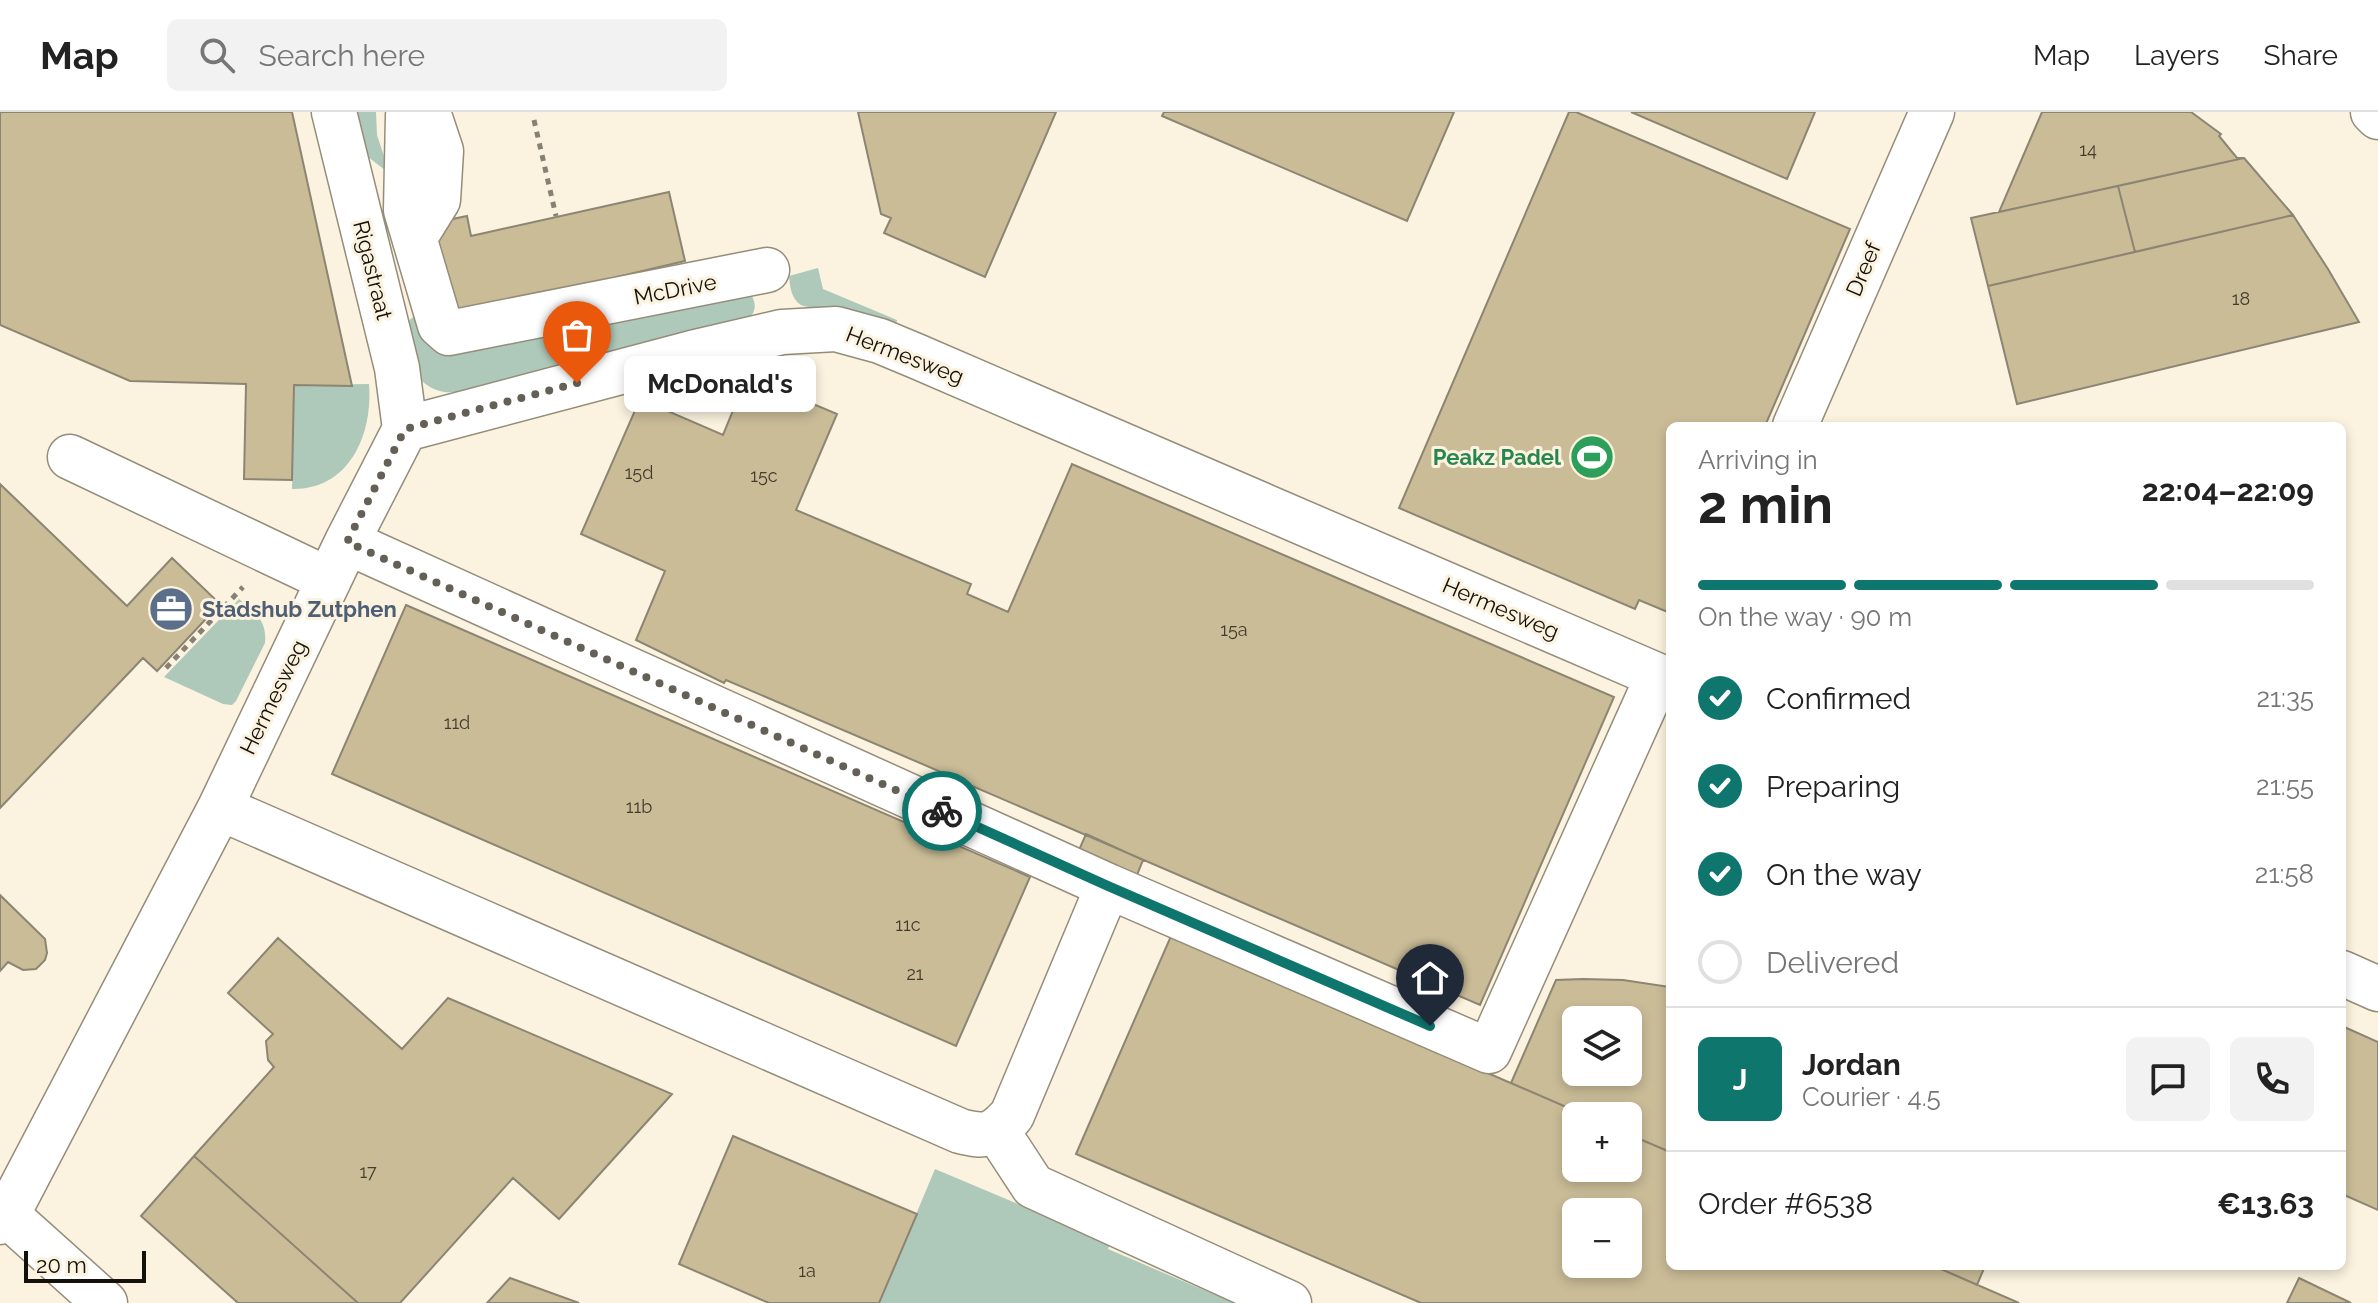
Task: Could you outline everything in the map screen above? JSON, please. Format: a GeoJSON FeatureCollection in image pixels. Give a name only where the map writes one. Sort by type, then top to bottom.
{"type":"FeatureCollection","features":[{"type":"Feature","properties":{"kind":"street","name":"Rigastraat"},"geometry":{"type":"LineString","coordinates":[[334,112],[397,368],[405,429]]}},
{"type":"Feature","properties":{"kind":"street","name":"McDrive"},"geometry":{"type":"LineString","coordinates":[[411,112],[408,116],[406,210],[440,325],[449,333],[767,270]]}},
{"type":"Feature","properties":{"kind":"street"},"geometry":{"type":"LineString","coordinates":[[415,237],[438,200],[441,151],[428,112]]}},
{"type":"Feature","properties":{"kind":"street","name":"Dreef"},"geometry":{"type":"LineString","coordinates":[[1797,422],[1932,112]]}},
{"type":"Feature","properties":{"kind":"street"},"geometry":{"type":"LineString","coordinates":[[2373,112],[2378,117]]}},
{"type":"Feature","properties":{"kind":"street","name":"Hermesweg"},"geometry":{"type":"LineString","coordinates":[[3,1218],[220,808],[405,429],[782,332],[836,329],[880,341],[916,356],[1664,678]]}},
{"type":"Feature","properties":{"kind":"street"},"geometry":{"type":"LineString","coordinates":[[70,457],[274,554],[338,561],[1108,886],[1489,1051],[1664,678]]}},
{"type":"Feature","properties":{"kind":"street"},"geometry":{"type":"LineString","coordinates":[[220,808],[960,1131],[979,1136],[997,1131],[1012,1115],[1108,886]]}},
{"type":"Feature","properties":{"kind":"street"},"geometry":{"type":"LineString","coordinates":[[2346,975],[2378,989]]}},
{"type":"Feature","properties":{"kind":"street"},"geometry":{"type":"LineString","coordinates":[[997,1131],[1033,1186],[1289,1303]]}},
{"type":"Feature","properties":{"kind":"street"},"geometry":{"type":"LineString","coordinates":[[3,1218],[105,1303]]}},
{"type":"Feature","properties":{"kind":"path"},"geometry":{"type":"LineString","coordinates":[[534,120],[556,216]]}},
{"type":"Feature","properties":{"kind":"path"},"geometry":{"type":"LineString","coordinates":[[166,668],[174,656],[274,554]]}},
{"type":"Feature","properties":{"kind":"green space"},"geometry":{"type":"Polygon","coordinates":[[[351,112],[376,112],[377,135],[390,174],[363,153],[351,112]]]}},
{"type":"Feature","properties":{"kind":"green space"},"geometry":{"type":"Polygon","coordinates":[[[818,268],[823,289],[897,320],[896,324],[864,313],[801,305],[793,296],[789,276],[818,268]]]}},
{"type":"Feature","properties":{"kind":"green space"},"geometry":{"type":"Polygon","coordinates":[[[750,292],[755,305],[749,318],[458,392],[442,392],[421,379],[409,360],[404,338],[405,328],[418,315],[750,292]]]}},
{"type":"Feature","properties":{"kind":"green space"},"geometry":{"type":"Polygon","coordinates":[[[369,384],[367,422],[354,456],[329,480],[312,487],[292,489],[294,385],[369,384]]]}},
{"type":"Feature","properties":{"kind":"green space"},"geometry":{"type":"Polygon","coordinates":[[[239,599],[262,622],[265,643],[236,701],[232,705],[223,704],[164,677],[239,599]]]}},
{"type":"Feature","properties":{"kind":"green space"},"geometry":{"type":"Polygon","coordinates":[[[935,1169],[1110,1243],[1108,1249],[1234,1303],[879,1303],[935,1169]]]}},
{"type":"Feature","properties":{"kind":"building"},"geometry":{"type":"Polygon","coordinates":[[[0,112],[292,112],[352,386],[294,385],[292,480],[244,479],[246,384],[130,381],[0,325],[0,112]]]}},
{"type":"Feature","properties":{"kind":"building"},"geometry":{"type":"Polygon","coordinates":[[[858,112],[1056,112],[985,277],[884,233],[891,218],[881,214],[858,112]]]}},
{"type":"Feature","properties":{"kind":"building"},"geometry":{"type":"Polygon","coordinates":[[[1164,112],[1454,112],[1407,221],[1162,116],[1164,112]]]}},
{"type":"Feature","properties":{"kind":"building"},"geometry":{"type":"Polygon","coordinates":[[[1569,112],[1576,112],[1850,229],[1767,422],[1666,422],[1666,611],[1639,600],[1635,609],[1399,508],[1569,112]]]}},
{"type":"Feature","properties":{"kind":"building"},"geometry":{"type":"Polygon","coordinates":[[[1631,112],[1815,112],[1787,179],[1631,112]]]}},
{"type":"Feature","properties":{"kind":"building"},"geometry":{"type":"Polygon","coordinates":[[[2042,112],[2191,112],[2221,134],[2219,136],[2237,158],[2244,158],[1999,212],[2042,112]]]}},
{"type":"Feature","properties":{"kind":"building"},"geometry":{"type":"Polygon","coordinates":[[[2244,158],[2293,215],[2135,252],[2118,186],[2244,158]]]}},
{"type":"Feature","properties":{"kind":"building"},"geometry":{"type":"Polygon","coordinates":[[[2118,186],[2135,252],[1988,286],[1971,218],[2118,186]]]}},
{"type":"Feature","properties":{"kind":"building"},"geometry":{"type":"Polygon","coordinates":[[[669,192],[685,261],[617,277],[619,282],[456,313],[426,246],[443,221],[467,216],[471,236],[669,192]]]}},
{"type":"Feature","properties":{"kind":"building"},"geometry":{"type":"Polygon","coordinates":[[[2293,215],[2359,322],[2017,404],[1988,286],[2293,215]]]}},
{"type":"Feature","properties":{"kind":"building"},"geometry":{"type":"Polygon","coordinates":[[[747,376],[837,414],[796,510],[971,584],[967,594],[1008,612],[1072,464],[1614,697],[1480,1005],[942,773],[940,776],[941,772],[726,680],[724,683],[636,640],[665,571],[581,534],[640,399],[723,435],[747,376]]]}},
{"type":"Feature","properties":{"kind":"building"},"geometry":{"type":"Polygon","coordinates":[[[0,484],[127,606],[172,558],[220,604],[157,671],[143,658],[0,808],[0,484]]]}},
{"type":"Feature","properties":{"kind":"building"},"geometry":{"type":"Polygon","coordinates":[[[406,605],[1030,877],[956,1046],[332,774],[406,605]]]}},
{"type":"Feature","properties":{"kind":"building"},"geometry":{"type":"Polygon","coordinates":[[[1086,834],[1143,860],[1137,875],[1079,850],[1086,834]]]}},
{"type":"Feature","properties":{"kind":"building"},"geometry":{"type":"Polygon","coordinates":[[[0,895],[45,939],[45,960],[36,969],[23,970],[8,962],[0,971],[0,895]]]}},
{"type":"Feature","properties":{"kind":"building"},"geometry":{"type":"Polygon","coordinates":[[[1171,936],[1562,1105],[1562,1182],[1642,1182],[1642,1140],[1666,1150],[1666,1270],[1943,1270],[2019,1303],[1421,1303],[1076,1154],[1171,936]]]}},
{"type":"Feature","properties":{"kind":"building"},"geometry":{"type":"Polygon","coordinates":[[[278,938],[402,1049],[448,998],[672,1094],[559,1219],[513,1178],[400,1303],[358,1303],[194,1156],[274,1067],[268,1060],[266,1041],[273,1034],[228,993],[278,938]]]}},
{"type":"Feature","properties":{"kind":"building"},"geometry":{"type":"Polygon","coordinates":[[[1556,980],[1623,980],[1666,986],[1666,1150],[1642,1140],[1642,1102],[1562,1102],[1562,1105],[1511,1083],[1556,980]]]}},
{"type":"Feature","properties":{"kind":"building"},"geometry":{"type":"Polygon","coordinates":[[[2346,1028],[2378,1042],[2378,1210],[2346,1196],[2346,1028]]]}},
{"type":"Feature","properties":{"kind":"building"},"geometry":{"type":"Polygon","coordinates":[[[733,1136],[917,1214],[879,1303],[769,1303],[679,1264],[733,1136]]]}},
{"type":"Feature","properties":{"kind":"building"},"geometry":{"type":"Polygon","coordinates":[[[194,1156],[358,1303],[238,1303],[141,1216],[194,1156]]]}},
{"type":"Feature","properties":{"kind":"building"},"geometry":{"type":"Polygon","coordinates":[[[1943,1270],[1983,1270],[1977,1285],[1943,1270]]]}},
{"type":"Feature","properties":{"kind":"building"},"geometry":{"type":"Polygon","coordinates":[[[510,1278],[579,1303],[487,1303],[510,1278]]]}},
{"type":"Feature","properties":{"kind":"building"},"geometry":{"type":"Polygon","coordinates":[[[2299,1278],[2351,1303],[2287,1303],[2299,1278]]]}},
{"type":"Feature","properties":{"kind":"way so far"},"geometry":{"type":"LineString","coordinates":[[577,383],[405,429],[347,542],[942,811]]}},
{"type":"Feature","properties":{"kind":"place","name":"McDonald's"},"geometry":{"type":"Point","coordinates":[577,383]}},
{"type":"Feature","properties":{"kind":"place","name":"Peakz Padel"},"geometry":{"type":"Point","coordinates":[1592,457]}},
{"type":"Feature","properties":{"kind":"place","name":"Stadshub Zutphen"},"geometry":{"type":"Point","coordinates":[171,609]}},
{"type":"Feature","properties":{"kind":"route"},"geometry":{"type":"LineString","coordinates":[[942,811],[1430,1026]]}}]}
